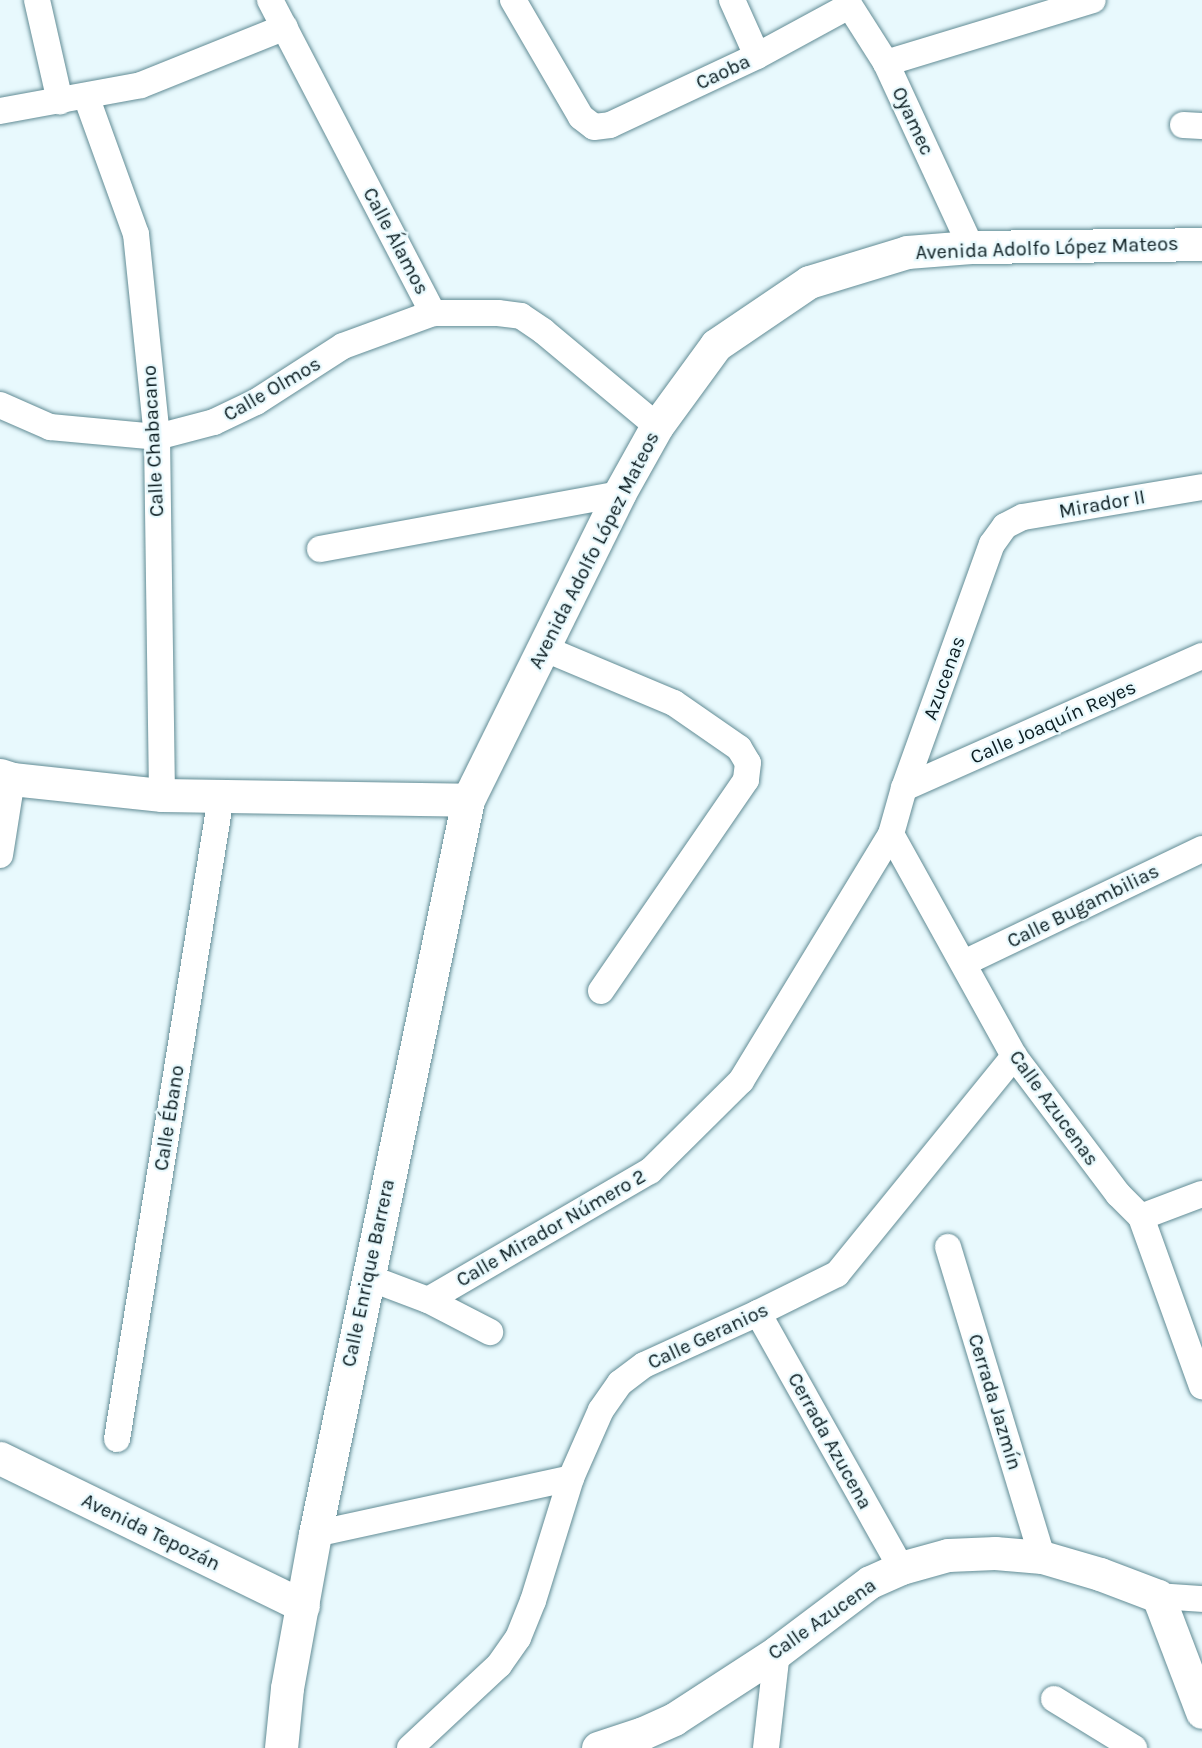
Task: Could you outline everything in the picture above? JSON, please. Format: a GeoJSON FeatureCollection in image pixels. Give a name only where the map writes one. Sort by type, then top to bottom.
{"type":"FeatureCollection","features":[{"type":"Feature","properties":{"kind":"street"},"geometry":{"type":"LineString","coordinates":[[37,0],[60,101]]}},
{"type":"Feature","properties":{"kind":"street","name":"Calle Álamos"},"geometry":{"type":"LineString","coordinates":[[270,0],[433,313],[498,313],[521,316],[657,426]]}},
{"type":"Feature","properties":{"kind":"street","name":"Caoba"},"geometry":{"type":"LineString","coordinates":[[513,0],[581,117],[594,127],[610,125],[757,56],[847,3]]}},
{"type":"Feature","properties":{"kind":"street"},"geometry":{"type":"LineString","coordinates":[[732,0],[757,56]]}},
{"type":"Feature","properties":{"kind":"street"},"geometry":{"type":"LineString","coordinates":[[886,63],[1079,2]]}},
{"type":"Feature","properties":{"kind":"street","name":"Oyamec"},"geometry":{"type":"LineString","coordinates":[[847,3],[886,63],[971,247]]}},
{"type":"Feature","properties":{"kind":"street"},"geometry":{"type":"LineString","coordinates":[[0,111],[141,85],[285,27]]}},
{"type":"Feature","properties":{"kind":"street","name":"Calle Chabacano"},"geometry":{"type":"LineString","coordinates":[[86,96],[136,234],[157,437],[162,795]]}},
{"type":"Feature","properties":{"kind":"street","name":"Avenida Adolfo López Mateos"},"geometry":{"type":"LineString","coordinates":[[468,800],[619,494],[657,426],[716,345],[809,282],[907,252],[971,247],[1202,244]]}},
{"type":"Feature","properties":{"kind":"street","name":"Calle Olmos"},"geometry":{"type":"LineString","coordinates":[[0,405],[50,427],[157,437],[214,422],[256,402],[343,346],[433,313]]}},
{"type":"Feature","properties":{"kind":"street","name":"Mirador II"},"geometry":{"type":"LineString","coordinates":[[1005,526],[1023,517],[1202,487]]}},
{"type":"Feature","properties":{"kind":"street"},"geometry":{"type":"LineString","coordinates":[[320,549],[619,494]]}},
{"type":"Feature","properties":{"kind":"street","name":"Azucenas"},"geometry":{"type":"LineString","coordinates":[[891,834],[904,788],[992,544],[1005,526]]}},
{"type":"Feature","properties":{"kind":"street"},"geometry":{"type":"LineString","coordinates":[[543,648],[674,703],[739,748],[748,763],[746,780],[601,991]]}},
{"type":"Feature","properties":{"kind":"street","name":"Calle Joaquín Reyes"},"geometry":{"type":"LineString","coordinates":[[904,788],[1202,656]]}},
{"type":"Feature","properties":{"kind":"street"},"geometry":{"type":"LineString","coordinates":[[0,855],[6,777],[162,795],[468,800]]}},
{"type":"Feature","properties":{"kind":"street","name":"Calle Ébano"},"geometry":{"type":"LineString","coordinates":[[117,1439],[221,797]]}},
{"type":"Feature","properties":{"kind":"street","name":"Calle Enrique Barrera"},"geometry":{"type":"LineString","coordinates":[[278,1744],[315,1534],[468,800]]}},
{"type":"Feature","properties":{"kind":"street","name":"Calle Azucenas"},"geometry":{"type":"LineString","coordinates":[[891,834],[1014,1056],[1118,1194],[1141,1217],[1202,1386]]}},
{"type":"Feature","properties":{"kind":"street","name":"Calle Mirador Número 2"},"geometry":{"type":"LineString","coordinates":[[428,1300],[650,1171],[741,1081],[891,834]]}},
{"type":"Feature","properties":{"kind":"street","name":"Calle Bugambilias"},"geometry":{"type":"LineString","coordinates":[[964,963],[1202,849]]}},
{"type":"Feature","properties":{"kind":"street","name":"Calle Geranios"},"geometry":{"type":"LineString","coordinates":[[410,1748],[499,1665],[518,1638],[533,1601],[570,1478],[601,1410],[620,1383],[644,1365],[759,1313],[837,1274],[1014,1056]]}},
{"type":"Feature","properties":{"kind":"street"},"geometry":{"type":"LineString","coordinates":[[1141,1217],[1202,1194]]}},
{"type":"Feature","properties":{"kind":"street","name":"Cerrada Jazmín"},"geometry":{"type":"LineString","coordinates":[[948,1247],[1042,1557]]}},
{"type":"Feature","properties":{"kind":"street"},"geometry":{"type":"LineString","coordinates":[[367,1277],[428,1300],[490,1332]]}},
{"type":"Feature","properties":{"kind":"street","name":"Cerrada Azucena"},"geometry":{"type":"LineString","coordinates":[[759,1313],[901,1568]]}},
{"type":"Feature","properties":{"kind":"street","name":"Avenida Tepozán"},"geometry":{"type":"LineString","coordinates":[[0,1458],[303,1606]]}},
{"type":"Feature","properties":{"kind":"street"},"geometry":{"type":"LineString","coordinates":[[315,1534],[570,1478]]}},
{"type":"Feature","properties":{"kind":"street","name":"Calle Azucena"},"geometry":{"type":"LineString","coordinates":[[598,1748],[643,1733],[674,1719],[777,1652],[870,1582],[901,1568],[948,1555],[995,1554],[1042,1557],[1100,1574],[1158,1596],[1202,1599]]}},
{"type":"Feature","properties":{"kind":"street"},"geometry":{"type":"LineString","coordinates":[[1158,1596],[1202,1712]]}},
{"type":"Feature","properties":{"kind":"street"},"geometry":{"type":"LineString","coordinates":[[766,1748],[777,1652]]}},
{"type":"Feature","properties":{"kind":"street"},"geometry":{"type":"LineString","coordinates":[[1054,1699],[1134,1748]]}}]}
